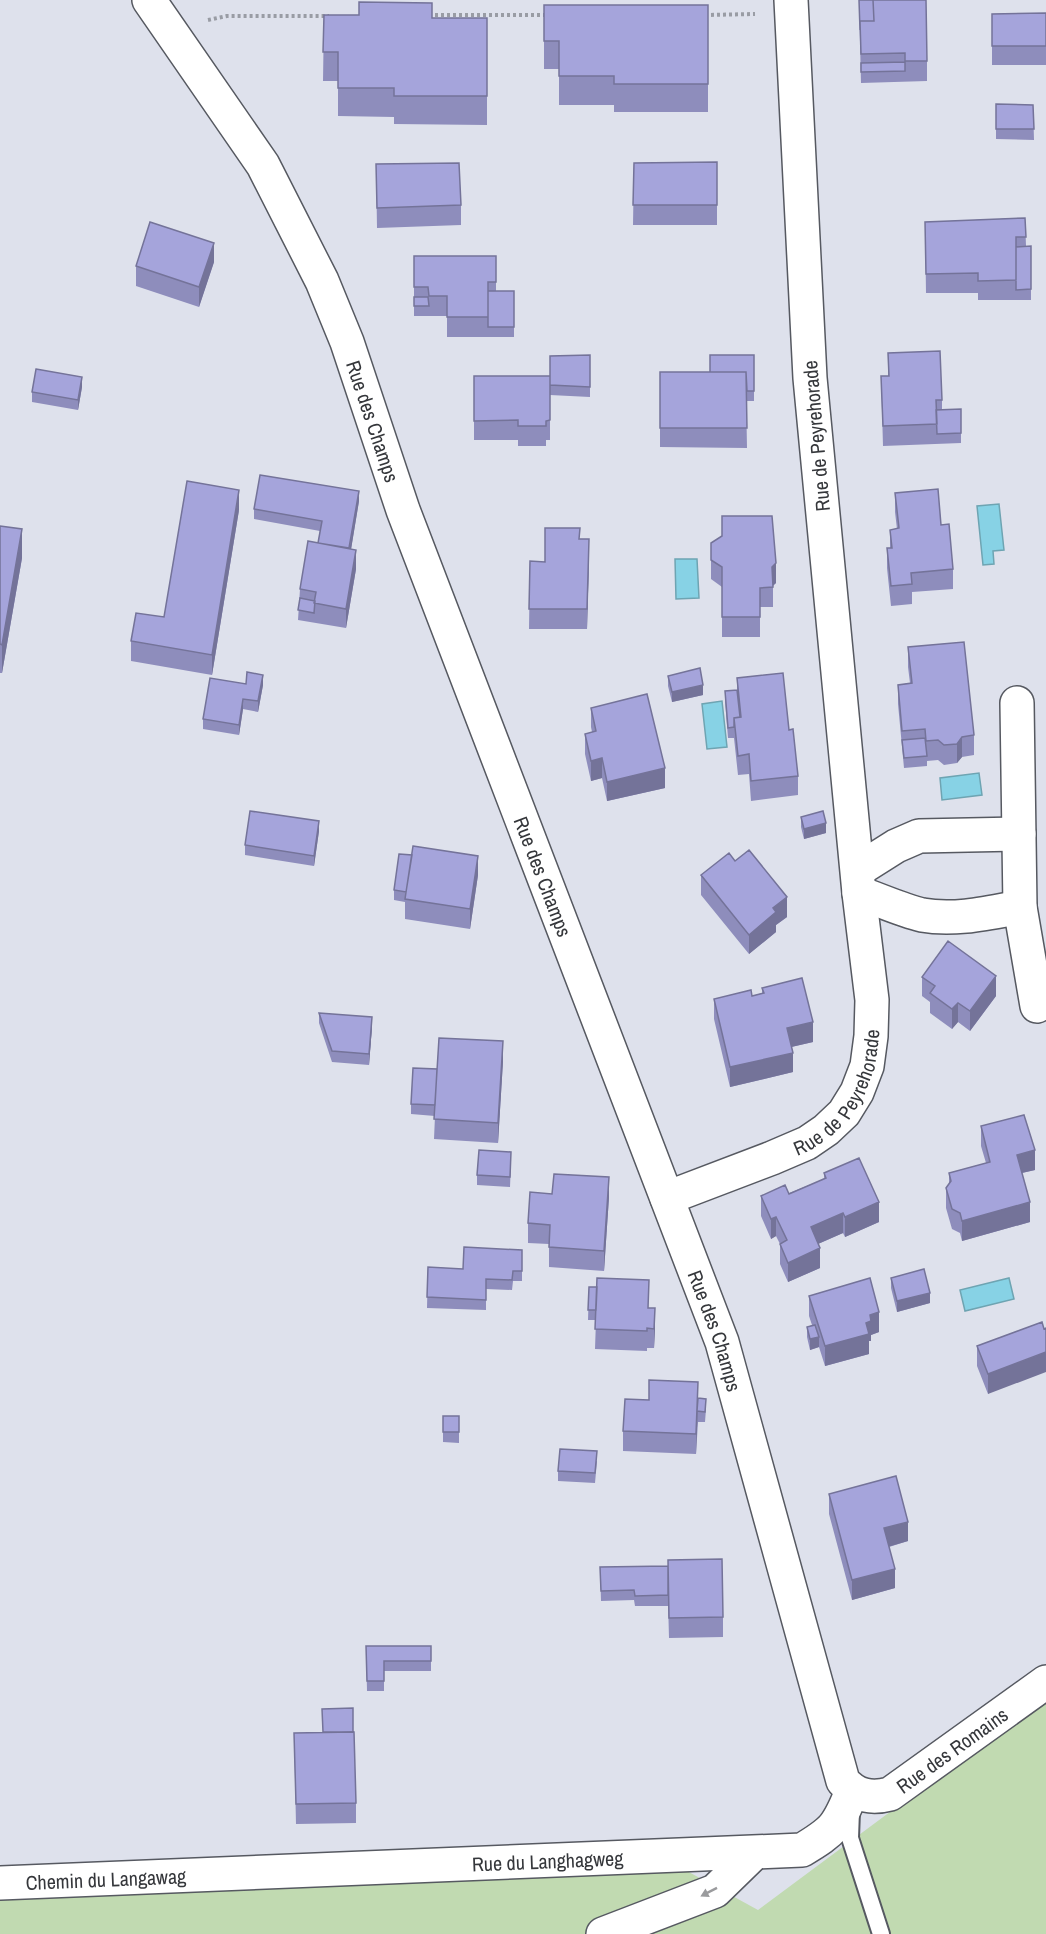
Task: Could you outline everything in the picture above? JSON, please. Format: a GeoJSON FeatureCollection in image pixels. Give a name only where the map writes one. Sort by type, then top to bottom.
{"type":"FeatureCollection","features":[{"type":"Feature","properties":{"kind":"street","name":"Rue des Champs"},"geometry":{"type":"LineString","coordinates":[[149,0],[262,165],[322,281],[347,342],[403,510],[722,1342],[832,1745],[843,1781],[852,1791]]}},
{"type":"Feature","properties":{"kind":"street","name":"Rue de Peyrehorade"},"geometry":{"type":"LineString","coordinates":[[667,1198],[807,1143],[826,1131],[844,1113],[858,1092],[867,1066],[872,1000],[858,882],[810,378],[791,7]]}},
{"type":"Feature","properties":{"kind":"street"},"geometry":{"type":"LineString","coordinates":[[1017,703],[1020,907],[1037,1006]]}},
{"type":"Feature","properties":{"kind":"street"},"geometry":{"type":"LineString","coordinates":[[1019,834],[919,836],[896,846],[858,882],[921,914],[962,917],[1020,907]]}},
{"type":"Feature","properties":{"kind":"street","name":"Rue des Romains"},"geometry":{"type":"LineString","coordinates":[[852,1791],[866,1796],[890,1794],[1046,1682]]}},
{"type":"Feature","properties":{"kind":"street","name":"Rue du Langhagweg"},"geometry":{"type":"LineString","coordinates":[[213,1875],[753,1854],[802,1850],[830,1833],[842,1816],[852,1791]]}},
{"type":"Feature","properties":{"kind":"street"},"geometry":{"type":"LineString","coordinates":[[603,1934],[715,1891],[753,1854]]}},
{"type":"Feature","properties":{"kind":"street","name":"Chemin du Langawag"},"geometry":{"type":"LineString","coordinates":[[0,1884],[213,1875]]}},
{"type":"Feature","properties":{"kind":"lane"},"geometry":{"type":"LineString","coordinates":[[852,1791],[850,1838],[881,1934]]}},
{"type":"Feature","properties":{"kind":"path"},"geometry":{"type":"LineString","coordinates":[[701,15],[791,7]]}},
{"type":"Feature","properties":{"kind":"path"},"geometry":{"type":"LineString","coordinates":[[428,15],[559,15]]}},
{"type":"Feature","properties":{"kind":"path"},"geometry":{"type":"LineString","coordinates":[[169,28],[227,16],[334,16]]}},
{"type":"Feature","properties":{"kind":"green space"},"geometry":{"type":"Polygon","coordinates":[[[1046,1696],[1046,1934],[0,1934],[0,1873],[687,1871],[758,1910],[1046,1696]]]}},
{"type":"Feature","properties":{"kind":"water"},"geometry":{"type":"Polygon","coordinates":[[[999,504],[1004,550],[993,551],[994,564],[983,565],[977,506],[999,504]]]}},
{"type":"Feature","properties":{"kind":"water"},"geometry":{"type":"Polygon","coordinates":[[[675,559],[697,559],[699,598],[676,599],[675,559]]]}},
{"type":"Feature","properties":{"kind":"water"},"geometry":{"type":"Polygon","coordinates":[[[722,701],[727,747],[707,749],[702,704],[722,701]]]}},
{"type":"Feature","properties":{"kind":"water"},"geometry":{"type":"Polygon","coordinates":[[[979,773],[982,795],[942,800],[940,778],[979,773]]]}},
{"type":"Feature","properties":{"kind":"water"},"geometry":{"type":"Polygon","coordinates":[[[1009,1278],[1014,1299],[965,1311],[960,1290],[1009,1278]]]}},
{"type":"Feature","properties":{"kind":"building"},"geometry":{"type":"Polygon","coordinates":[[[859,0],[873,0],[874,21],[860,21],[860,30],[859,0]]]}},
{"type":"Feature","properties":{"kind":"building"},"geometry":{"type":"Polygon","coordinates":[[[873,0],[926,0],[927,61],[905,61],[905,53],[861,54],[860,21],[874,21],[873,0]]]}},
{"type":"Feature","properties":{"kind":"building"},"geometry":{"type":"Polygon","coordinates":[[[359,2],[432,3],[432,18],[487,18],[487,96],[394,96],[394,88],[338,88],[338,52],[323,52],[324,15],[359,15],[359,2]]]}},
{"type":"Feature","properties":{"kind":"building"},"geometry":{"type":"Polygon","coordinates":[[[544,5],[708,5],[708,84],[614,84],[614,76],[559,76],[559,41],[544,41],[544,5]]]}},
{"type":"Feature","properties":{"kind":"building"},"geometry":{"type":"Polygon","coordinates":[[[1046,13],[1046,46],[992,46],[992,14],[1046,13]]]}},
{"type":"Feature","properties":{"kind":"building"},"geometry":{"type":"Polygon","coordinates":[[[905,62],[905,71],[861,72],[861,63],[905,62]]]}},
{"type":"Feature","properties":{"kind":"building"},"geometry":{"type":"Polygon","coordinates":[[[996,104],[1033,105],[1034,129],[996,129],[996,104]]]}},
{"type":"Feature","properties":{"kind":"building"},"geometry":{"type":"Polygon","coordinates":[[[717,162],[717,205],[633,205],[634,163],[717,162]]]}},
{"type":"Feature","properties":{"kind":"building"},"geometry":{"type":"Polygon","coordinates":[[[459,163],[461,205],[377,208],[376,164],[459,163]]]}},
{"type":"Feature","properties":{"kind":"building"},"geometry":{"type":"Polygon","coordinates":[[[1025,218],[1026,237],[1016,237],[1016,280],[978,281],[978,273],[926,274],[925,222],[1025,218]]]}},
{"type":"Feature","properties":{"kind":"building"},"geometry":{"type":"Polygon","coordinates":[[[150,222],[214,243],[199,287],[136,266],[150,222]]]}},
{"type":"Feature","properties":{"kind":"building"},"geometry":{"type":"Polygon","coordinates":[[[1031,246],[1031,289],[1016,290],[1016,247],[1031,246]]]}},
{"type":"Feature","properties":{"kind":"building"},"geometry":{"type":"Polygon","coordinates":[[[414,256],[496,256],[496,282],[488,282],[488,317],[447,317],[447,296],[429,296],[428,287],[414,287],[414,256]]]}},
{"type":"Feature","properties":{"kind":"building"},"geometry":{"type":"Polygon","coordinates":[[[488,291],[514,291],[514,327],[488,327],[488,291]]]}},
{"type":"Feature","properties":{"kind":"building"},"geometry":{"type":"Polygon","coordinates":[[[414,297],[428,297],[429,306],[414,306],[414,297]]]}},
{"type":"Feature","properties":{"kind":"building"},"geometry":{"type":"Polygon","coordinates":[[[940,351],[942,400],[936,400],[937,424],[883,426],[881,376],[889,376],[888,353],[940,351]]]}},
{"type":"Feature","properties":{"kind":"building"},"geometry":{"type":"Polygon","coordinates":[[[590,355],[590,387],[550,385],[550,356],[590,355]]]}},
{"type":"Feature","properties":{"kind":"building"},"geometry":{"type":"Polygon","coordinates":[[[710,355],[754,355],[754,391],[747,391],[746,372],[710,372],[710,355]]]}},
{"type":"Feature","properties":{"kind":"building"},"geometry":{"type":"Polygon","coordinates":[[[36,369],[82,377],[78,400],[32,392],[36,369]]]}},
{"type":"Feature","properties":{"kind":"building"},"geometry":{"type":"Polygon","coordinates":[[[660,372],[746,372],[747,428],[660,428],[660,372]]]}},
{"type":"Feature","properties":{"kind":"building"},"geometry":{"type":"Polygon","coordinates":[[[474,376],[550,376],[550,420],[546,421],[546,426],[518,426],[518,420],[474,421],[474,376]]]}},
{"type":"Feature","properties":{"kind":"building"},"geometry":{"type":"Polygon","coordinates":[[[961,409],[961,433],[937,434],[936,410],[961,409]]]}},
{"type":"Feature","properties":{"kind":"building"},"geometry":{"type":"Polygon","coordinates":[[[260,475],[359,491],[349,548],[318,543],[322,521],[254,509],[260,475]]]}},
{"type":"Feature","properties":{"kind":"building"},"geometry":{"type":"Polygon","coordinates":[[[187,481],[239,490],[212,655],[131,641],[136,613],[164,617],[187,481]]]}},
{"type":"Feature","properties":{"kind":"building"},"geometry":{"type":"Polygon","coordinates":[[[938,489],[941,525],[949,524],[953,569],[911,573],[912,584],[891,586],[887,548],[892,548],[890,530],[899,528],[895,493],[938,489]]]}},
{"type":"Feature","properties":{"kind":"building"},"geometry":{"type":"Polygon","coordinates":[[[722,516],[772,516],[776,563],[772,567],[773,587],[760,588],[760,617],[722,617],[722,567],[711,560],[711,543],[722,536],[722,516]]]}},
{"type":"Feature","properties":{"kind":"building"},"geometry":{"type":"Polygon","coordinates":[[[0,526],[22,529],[2,645],[0,644],[0,526]]]}},
{"type":"Feature","properties":{"kind":"building"},"geometry":{"type":"Polygon","coordinates":[[[545,528],[580,528],[579,539],[589,539],[587,609],[529,609],[530,561],[545,562],[545,528]]]}},
{"type":"Feature","properties":{"kind":"building"},"geometry":{"type":"Polygon","coordinates":[[[308,541],[356,550],[346,609],[314,603],[316,592],[300,589],[308,541]]]}},
{"type":"Feature","properties":{"kind":"building"},"geometry":{"type":"Polygon","coordinates":[[[300,598],[315,601],[314,613],[298,610],[300,598]]]}},
{"type":"Feature","properties":{"kind":"building"},"geometry":{"type":"Polygon","coordinates":[[[964,642],[974,735],[962,737],[957,744],[944,745],[938,740],[926,741],[925,729],[902,731],[898,685],[912,683],[908,647],[964,642]]]}},
{"type":"Feature","properties":{"kind":"building"},"geometry":{"type":"Polygon","coordinates":[[[700,668],[703,685],[672,692],[668,676],[700,668]]]}},
{"type":"Feature","properties":{"kind":"building"},"geometry":{"type":"Polygon","coordinates":[[[247,672],[263,675],[258,701],[243,699],[239,725],[203,719],[210,678],[246,684],[247,672]]]}},
{"type":"Feature","properties":{"kind":"building"},"geometry":{"type":"Polygon","coordinates":[[[783,673],[789,730],[793,729],[798,776],[751,781],[749,754],[738,756],[734,718],[741,717],[737,678],[783,673]]]}},
{"type":"Feature","properties":{"kind":"building"},"geometry":{"type":"Polygon","coordinates":[[[737,690],[740,717],[734,718],[734,727],[728,728],[725,691],[737,690]]]}},
{"type":"Feature","properties":{"kind":"building"},"geometry":{"type":"Polygon","coordinates":[[[647,694],[665,768],[607,782],[602,758],[591,761],[585,734],[596,731],[591,708],[647,694]]]}},
{"type":"Feature","properties":{"kind":"building"},"geometry":{"type":"Polygon","coordinates":[[[925,738],[927,756],[904,758],[902,740],[925,738]]]}},
{"type":"Feature","properties":{"kind":"building"},"geometry":{"type":"Polygon","coordinates":[[[250,811],[319,821],[314,856],[245,845],[250,811]]]}},
{"type":"Feature","properties":{"kind":"building"},"geometry":{"type":"Polygon","coordinates":[[[823,811],[826,823],[804,829],[801,817],[823,811]]]}},
{"type":"Feature","properties":{"kind":"building"},"geometry":{"type":"Polygon","coordinates":[[[413,846],[478,856],[470,909],[405,899],[413,846]]]}},
{"type":"Feature","properties":{"kind":"building"},"geometry":{"type":"Polygon","coordinates":[[[749,850],[787,897],[773,908],[776,912],[749,935],[701,875],[729,853],[735,861],[749,850]]]}},
{"type":"Feature","properties":{"kind":"building"},"geometry":{"type":"Polygon","coordinates":[[[399,854],[412,855],[406,892],[394,890],[399,854]]]}},
{"type":"Feature","properties":{"kind":"building"},"geometry":{"type":"Polygon","coordinates":[[[948,941],[996,976],[970,1011],[958,1003],[952,1009],[930,993],[935,986],[922,977],[948,941]]]}},
{"type":"Feature","properties":{"kind":"building"},"geometry":{"type":"Polygon","coordinates":[[[802,978],[813,1022],[787,1028],[793,1053],[730,1067],[714,999],[751,990],[752,996],[764,993],[762,988],[802,978]]]}},
{"type":"Feature","properties":{"kind":"building"},"geometry":{"type":"Polygon","coordinates":[[[319,1013],[372,1017],[369,1054],[332,1051],[319,1013]]]}},
{"type":"Feature","properties":{"kind":"building"},"geometry":{"type":"Polygon","coordinates":[[[439,1038],[503,1041],[498,1123],[434,1119],[439,1038]]]}},
{"type":"Feature","properties":{"kind":"building"},"geometry":{"type":"Polygon","coordinates":[[[413,1068],[437,1069],[435,1105],[411,1104],[413,1068]]]}},
{"type":"Feature","properties":{"kind":"building"},"geometry":{"type":"Polygon","coordinates":[[[1024,1115],[1035,1150],[1017,1155],[1030,1202],[962,1221],[960,1213],[952,1209],[946,1188],[951,1181],[949,1173],[990,1162],[981,1126],[1024,1115]]]}},
{"type":"Feature","properties":{"kind":"building"},"geometry":{"type":"Polygon","coordinates":[[[479,1150],[511,1152],[510,1177],[477,1175],[479,1150]]]}},
{"type":"Feature","properties":{"kind":"building"},"geometry":{"type":"Polygon","coordinates":[[[859,1158],[879,1202],[845,1217],[843,1213],[811,1227],[820,1248],[788,1263],[780,1244],[787,1240],[776,1217],[771,1219],[761,1196],[785,1185],[789,1194],[826,1178],[824,1173],[859,1158]]]}},
{"type":"Feature","properties":{"kind":"building"},"geometry":{"type":"Polygon","coordinates":[[[554,1174],[609,1177],[604,1251],[549,1247],[550,1225],[528,1223],[530,1192],[552,1194],[554,1174]]]}},
{"type":"Feature","properties":{"kind":"building"},"geometry":{"type":"Polygon","coordinates":[[[464,1247],[522,1250],[522,1271],[513,1271],[512,1280],[486,1279],[486,1300],[427,1297],[428,1267],[463,1269],[464,1247]]]}},
{"type":"Feature","properties":{"kind":"building"},"geometry":{"type":"Polygon","coordinates":[[[924,1269],[930,1293],[897,1301],[891,1278],[924,1269]]]}},
{"type":"Feature","properties":{"kind":"building"},"geometry":{"type":"Polygon","coordinates":[[[597,1278],[649,1280],[648,1308],[655,1308],[654,1329],[647,1328],[647,1331],[595,1329],[597,1278]]]}},
{"type":"Feature","properties":{"kind":"building"},"geometry":{"type":"Polygon","coordinates":[[[870,1278],[879,1312],[870,1315],[871,1321],[866,1323],[869,1334],[825,1346],[809,1296],[870,1278]]]}},
{"type":"Feature","properties":{"kind":"building"},"geometry":{"type":"Polygon","coordinates":[[[589,1287],[597,1287],[596,1310],[588,1310],[589,1287]]]}},
{"type":"Feature","properties":{"kind":"building"},"geometry":{"type":"Polygon","coordinates":[[[1042,1322],[1044,1329],[1046,1328],[1046,1352],[988,1374],[977,1346],[1042,1322]]]}},
{"type":"Feature","properties":{"kind":"building"},"geometry":{"type":"Polygon","coordinates":[[[815,1325],[819,1337],[810,1339],[807,1327],[815,1325]]]}},
{"type":"Feature","properties":{"kind":"building"},"geometry":{"type":"Polygon","coordinates":[[[649,1380],[698,1382],[696,1434],[623,1431],[625,1399],[649,1400],[649,1380]]]}},
{"type":"Feature","properties":{"kind":"building"},"geometry":{"type":"Polygon","coordinates":[[[698,1398],[706,1399],[705,1412],[697,1411],[698,1398]]]}},
{"type":"Feature","properties":{"kind":"building"},"geometry":{"type":"Polygon","coordinates":[[[443,1416],[459,1416],[459,1432],[443,1432],[443,1416]]]}},
{"type":"Feature","properties":{"kind":"building"},"geometry":{"type":"Polygon","coordinates":[[[560,1449],[597,1451],[595,1473],[558,1471],[560,1449]]]}},
{"type":"Feature","properties":{"kind":"building"},"geometry":{"type":"Polygon","coordinates":[[[896,1476],[908,1522],[884,1528],[895,1569],[852,1580],[829,1494],[896,1476]]]}},
{"type":"Feature","properties":{"kind":"building"},"geometry":{"type":"Polygon","coordinates":[[[722,1559],[723,1617],[669,1618],[668,1560],[722,1559]]]}},
{"type":"Feature","properties":{"kind":"building"},"geometry":{"type":"Polygon","coordinates":[[[668,1566],[668,1595],[635,1596],[634,1590],[601,1591],[600,1567],[668,1566]]]}},
{"type":"Feature","properties":{"kind":"building"},"geometry":{"type":"Polygon","coordinates":[[[366,1646],[431,1646],[431,1661],[384,1661],[384,1681],[367,1681],[366,1646]]]}},
{"type":"Feature","properties":{"kind":"building"},"geometry":{"type":"Polygon","coordinates":[[[353,1708],[353,1732],[323,1732],[322,1709],[353,1708]]]}},
{"type":"Feature","properties":{"kind":"building"},"geometry":{"type":"Polygon","coordinates":[[[354,1732],[356,1803],[296,1804],[294,1733],[354,1732]]]}}]}
